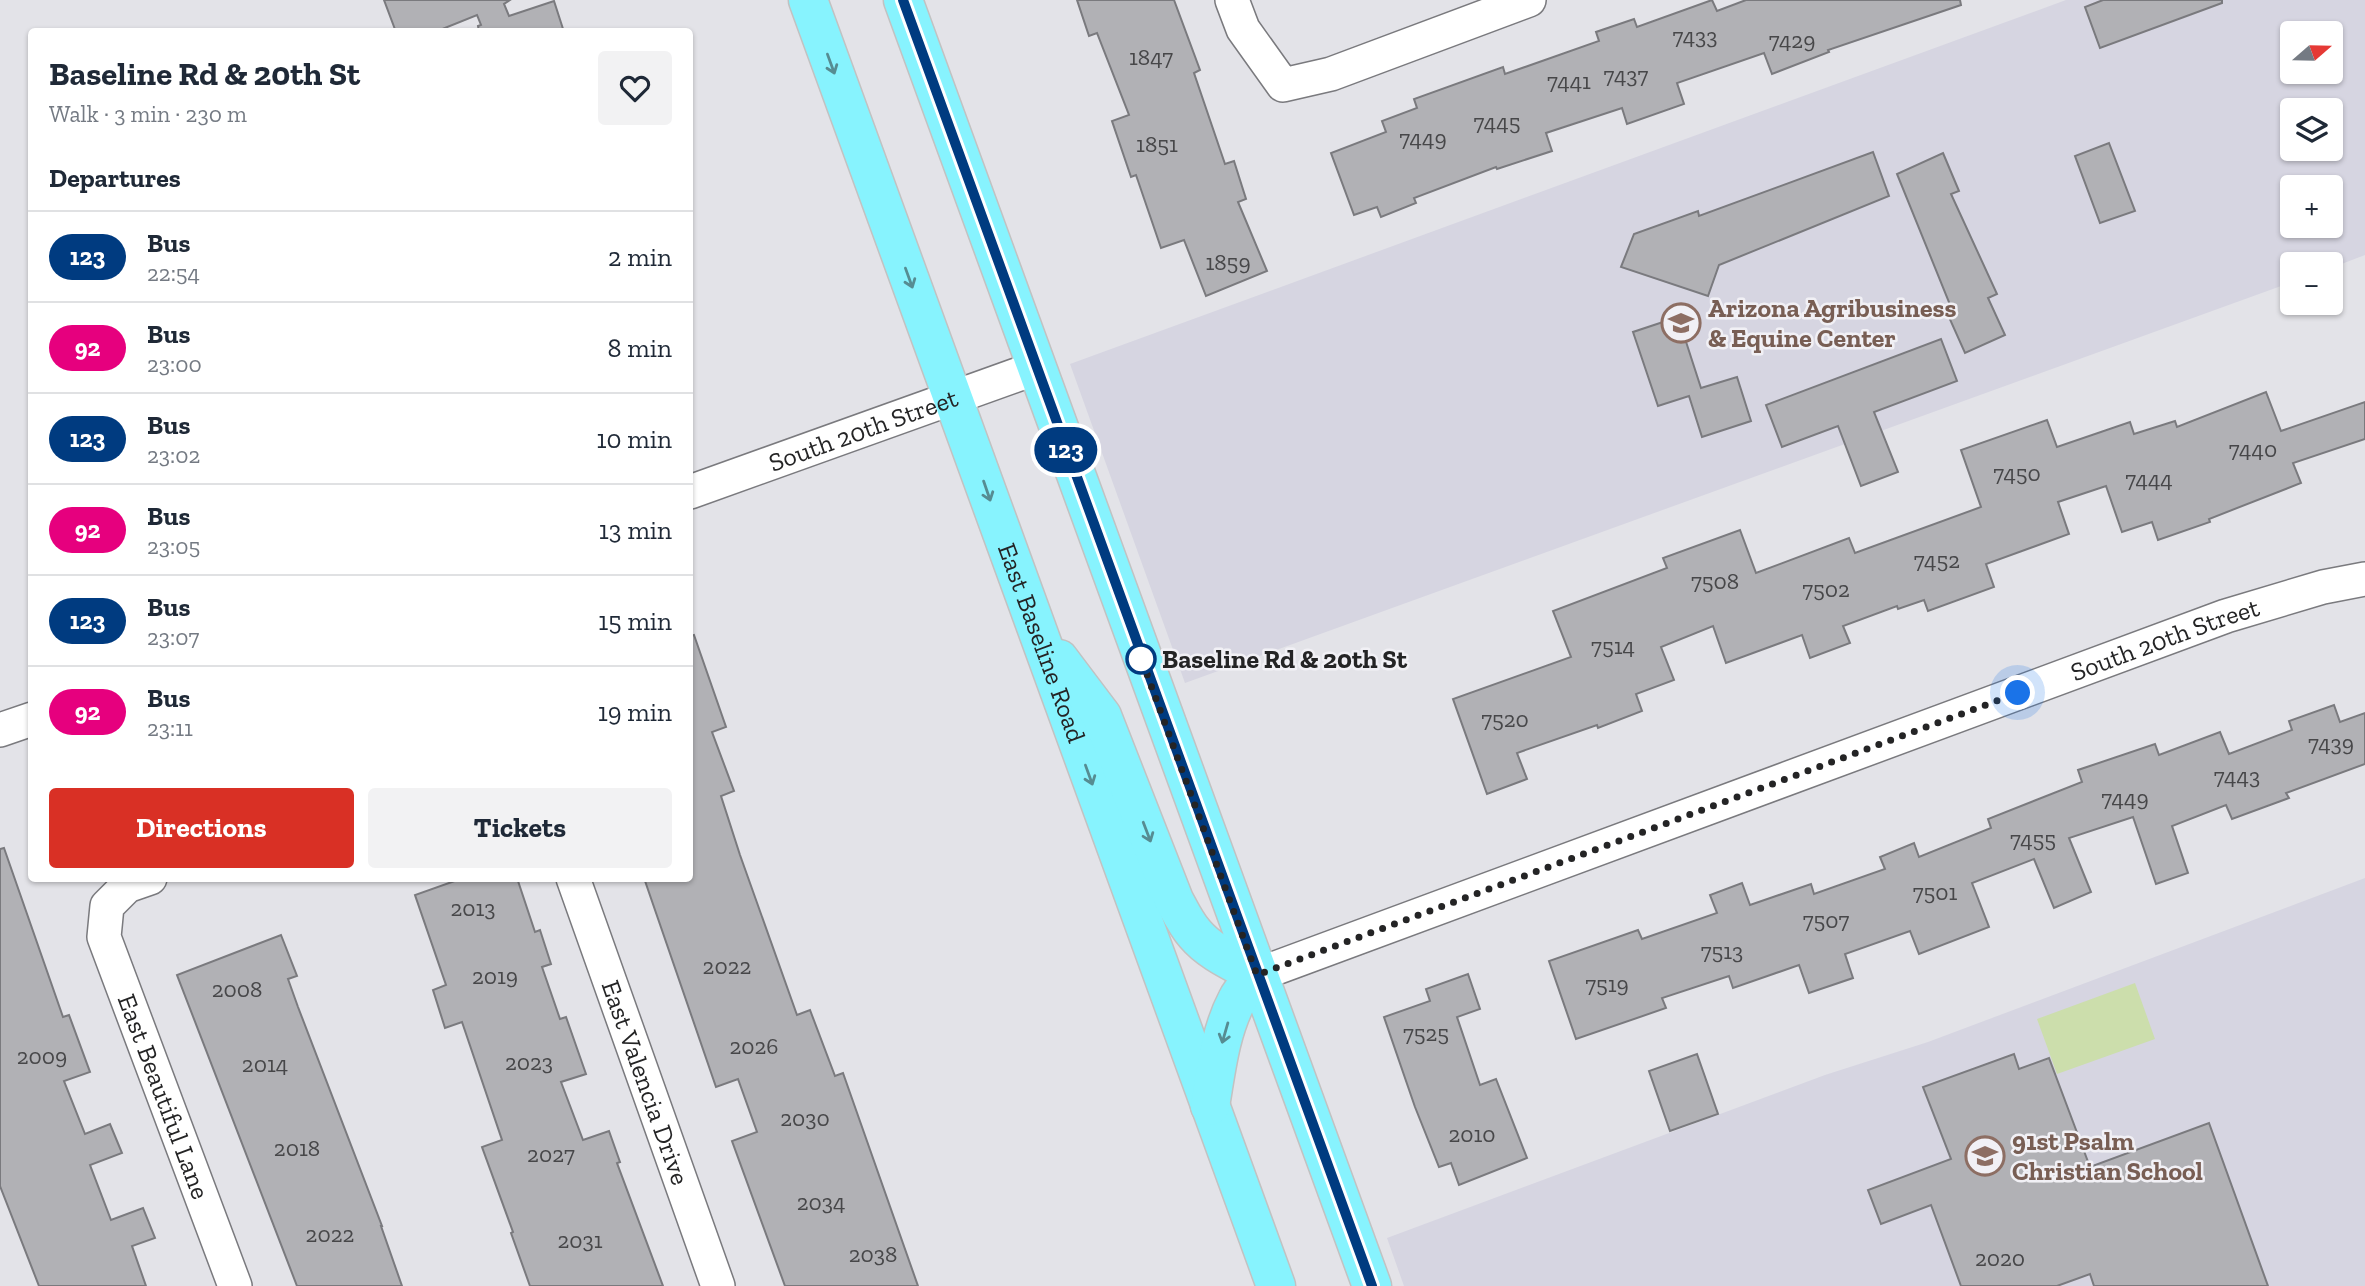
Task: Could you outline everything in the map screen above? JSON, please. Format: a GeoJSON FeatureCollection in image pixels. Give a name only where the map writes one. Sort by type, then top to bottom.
{"type":"FeatureCollection","features":[{"type":"Feature","properties":{"kind":"main road","name":"East Baseline Road"},"geometry":{"type":"LineString","coordinates":[[808,0],[1276,1286]]}},
{"type":"Feature","properties":{"kind":"main road"},"geometry":{"type":"LineString","coordinates":[[903,0],[1372,1286]]}},
{"type":"Feature","properties":{"kind":"main road"},"geometry":{"type":"LineString","coordinates":[[1033,623],[1102,716],[1174,900],[1184,917],[1195,934],[1214,951],[1257,975]]}},
{"type":"Feature","properties":{"kind":"main road"},"geometry":{"type":"LineString","coordinates":[[1209,1106],[1224,1034],[1231,1014],[1238,998],[1257,975]]}},
{"type":"Feature","properties":{"kind":"street"},"geometry":{"type":"LineString","coordinates":[[1232,0],[1243,29],[1283,85],[1331,74],[1529,0]]}},
{"type":"Feature","properties":{"kind":"street","name":"South 20th Street"},"geometry":{"type":"LineString","coordinates":[[693,491],[1036,368]]}},
{"type":"Feature","properties":{"kind":"street","name":"South 20th Street"},"geometry":{"type":"LineString","coordinates":[[1257,975],[2226,616],[2323,587],[2365,579]]}},
{"type":"Feature","properties":{"kind":"street"},"geometry":{"type":"LineString","coordinates":[[0,730],[28,720]]}},
{"type":"Feature","properties":{"kind":"street","name":"East Beautiful Lane"},"geometry":{"type":"LineString","coordinates":[[138,882],[127,886],[107,906],[104,937],[235,1286]]}},
{"type":"Feature","properties":{"kind":"street","name":"East Valencia Drive"},"geometry":{"type":"LineString","coordinates":[[574,882],[718,1286]]}},
{"type":"Feature","properties":{"kind":"shaded area","name":"Arizona Agribusiness & Equine Center"},"geometry":{"type":"Polygon","coordinates":[[[2066,0],[2365,0],[2365,255],[2343,263],[2343,252],[2280,252],[2280,286],[1185,683],[1070,364],[2066,0]]]}},
{"type":"Feature","properties":{"kind":"shaded area","name":"91st Psalm Christian School"},"geometry":{"type":"Polygon","coordinates":[[[2365,878],[2365,1286],[1404,1286],[1387,1238],[1825,1075],[1928,1042],[2365,878]]]}},
{"type":"Feature","properties":{"kind":"green space"},"geometry":{"type":"Polygon","coordinates":[[[2135,983],[2155,1039],[2057,1074],[2037,1019],[2135,983]]]}},
{"type":"Feature","properties":{"kind":"building"},"geometry":{"type":"Polygon","coordinates":[[[384,0],[510,0],[504,4],[509,16],[554,1],[563,28],[478,28],[481,25],[477,15],[445,28],[394,28],[384,0]]]}},
{"type":"Feature","properties":{"kind":"building"},"geometry":{"type":"Polygon","coordinates":[[[1077,0],[1174,0],[1200,70],[1194,73],[1225,164],[1234,161],[1246,199],[1238,202],[1267,271],[1206,296],[1184,240],[1161,248],[1136,175],[1131,177],[1112,121],[1129,115],[1097,33],[1089,36],[1077,0]]]}},
{"type":"Feature","properties":{"kind":"building"},"geometry":{"type":"Polygon","coordinates":[[[1712,0],[1717,11],[1746,0],[1960,0],[1961,5],[1828,50],[1829,52],[1772,74],[1764,53],[1677,83],[1684,104],[1627,124],[1622,108],[1546,133],[1552,151],[1497,169],[1496,167],[1414,198],[1416,203],[1381,217],[1377,207],[1354,215],[1331,153],[1386,132],[1382,121],[1417,108],[1414,99],[1503,67],[1505,74],[1599,41],[1596,32],[1634,19],[1637,27],[1712,0]]]}},
{"type":"Feature","properties":{"kind":"building"},"geometry":{"type":"Polygon","coordinates":[[[2103,0],[2222,0],[2222,3],[2100,48],[2085,7],[2103,0]]]}},
{"type":"Feature","properties":{"kind":"building"},"geometry":{"type":"Polygon","coordinates":[[[2109,143],[2135,211],[2100,223],[2075,156],[2109,143]]]}},
{"type":"Feature","properties":{"kind":"building"},"geometry":{"type":"Polygon","coordinates":[[[1873,152],[1889,196],[1719,265],[1708,296],[1621,267],[1634,234],[1698,211],[1699,216],[1873,152]]]}},
{"type":"Feature","properties":{"kind":"building"},"geometry":{"type":"Polygon","coordinates":[[[1943,153],[1959,191],[1951,194],[1997,294],[1988,298],[2005,335],[1965,353],[1948,315],[1953,312],[1897,174],[1943,153]]]}},
{"type":"Feature","properties":{"kind":"building"},"geometry":{"type":"Polygon","coordinates":[[[1678,317],[1701,388],[1737,377],[1751,421],[1702,437],[1689,396],[1658,406],[1633,332],[1678,317]]]}},
{"type":"Feature","properties":{"kind":"building"},"geometry":{"type":"Polygon","coordinates":[[[1941,339],[1957,381],[1874,412],[1898,472],[1861,486],[1838,426],[1782,447],[1766,405],[1941,339]]]}},
{"type":"Feature","properties":{"kind":"building"},"geometry":{"type":"Polygon","coordinates":[[[2266,392],[2281,431],[2365,402],[2365,439],[2293,463],[2301,483],[2209,519],[2210,522],[2158,540],[2152,522],[2122,532],[2106,486],[2058,502],[2069,534],[1986,564],[1994,587],[1928,611],[1924,600],[1898,609],[1897,606],[1843,626],[1850,643],[1810,658],[1802,635],[1726,663],[1713,626],[1661,647],[1674,680],[1636,694],[1642,711],[1598,728],[1597,725],[1517,753],[1527,779],[1487,794],[1453,699],[1571,657],[1553,611],[1667,568],[1663,558],[1740,530],[1756,573],[1849,538],[1855,553],[1981,507],[1961,450],[2047,420],[2057,447],[2130,422],[2134,434],[2175,421],[2177,427],[2266,392]]]}},
{"type":"Feature","properties":{"kind":"building"},"geometry":{"type":"Polygon","coordinates":[[[693,635],[726,727],[712,732],[734,791],[721,796],[740,855],[797,1015],[810,1010],[835,1076],[843,1073],[918,1286],[785,1286],[732,1141],[757,1132],[738,1079],[716,1087],[645,882],[693,882],[693,635]]]}},
{"type":"Feature","properties":{"kind":"building"},"geometry":{"type":"Polygon","coordinates":[[[2334,705],[2340,722],[2365,713],[2365,764],[2286,793],[2289,798],[2232,819],[2226,805],[2172,826],[2188,873],[2156,884],[2133,817],[2069,838],[2091,892],[2054,908],[2034,859],[1972,883],[1989,927],[1919,954],[1910,931],[1845,954],[1853,978],[1809,993],[1799,965],[1733,988],[1729,976],[1662,998],[1666,1008],[1576,1039],[1549,961],[1638,930],[1642,939],[1717,913],[1710,895],[1742,883],[1750,905],[1811,884],[1814,894],[1885,869],[1880,857],[1914,843],[1919,857],[1991,828],[1988,819],[2082,782],[2078,770],[2155,744],[2159,755],[2220,732],[2229,754],[2292,730],[2289,721],[2334,705]]]}},
{"type":"Feature","properties":{"kind":"building"},"geometry":{"type":"Polygon","coordinates":[[[4,848],[63,1017],[69,1015],[90,1072],[64,1081],[85,1134],[110,1124],[122,1153],[90,1165],[111,1220],[143,1208],[155,1238],[132,1246],[146,1286],[39,1286],[0,1186],[0,849],[4,848]]]}},
{"type":"Feature","properties":{"kind":"building"},"geometry":{"type":"Polygon","coordinates":[[[452,882],[518,882],[535,932],[540,930],[551,964],[542,967],[560,1019],[566,1017],[586,1074],[561,1082],[583,1140],[609,1131],[620,1162],[617,1163],[663,1286],[530,1286],[482,1147],[502,1140],[462,1022],[445,1028],[433,990],[446,985],[415,895],[452,882]]]}},
{"type":"Feature","properties":{"kind":"building"},"geometry":{"type":"Polygon","coordinates":[[[281,935],[297,976],[288,979],[382,1226],[402,1286],[297,1286],[177,975],[281,935]]]}},
{"type":"Feature","properties":{"kind":"building"},"geometry":{"type":"Polygon","coordinates":[[[1468,974],[1480,1009],[1457,1017],[1480,1085],[1496,1079],[1527,1158],[1459,1185],[1451,1163],[1439,1167],[1384,1017],[1430,1001],[1426,989],[1468,974]]]}},
{"type":"Feature","properties":{"kind":"building"},"geometry":{"type":"Polygon","coordinates":[[[1697,1054],[1718,1114],[1670,1131],[1649,1071],[1697,1054]]]}},
{"type":"Feature","properties":{"kind":"building"},"geometry":{"type":"Polygon","coordinates":[[[2014,1054],[2019,1069],[2049,1058],[2090,1167],[2209,1123],[2268,1286],[2094,1286],[2090,1274],[2057,1286],[1961,1286],[1931,1205],[1881,1224],[1868,1190],[1951,1159],[1923,1087],[2014,1054]]]}},
{"type":"Feature","properties":{"kind":"bus line","name":"123"},"geometry":{"type":"LineString","coordinates":[[903,0],[1372,1286]]}},
{"type":"Feature","properties":{"kind":"place","name":"Arizona Agribusiness & Equine Center"},"geometry":{"type":"Point","coordinates":[1681,323]}},
{"type":"Feature","properties":{"kind":"place","name":"Baseline Rd & 20th St"},"geometry":{"type":"Point","coordinates":[1141,659]}},
{"type":"Feature","properties":{"kind":"place","name":"91st Psalm Christian School"},"geometry":{"type":"Point","coordinates":[1985,1156]}},
{"type":"Feature","properties":{"kind":"route"},"geometry":{"type":"LineString","coordinates":[[1141,659],[1140,655],[1257,975],[2018,693]]}}]}
